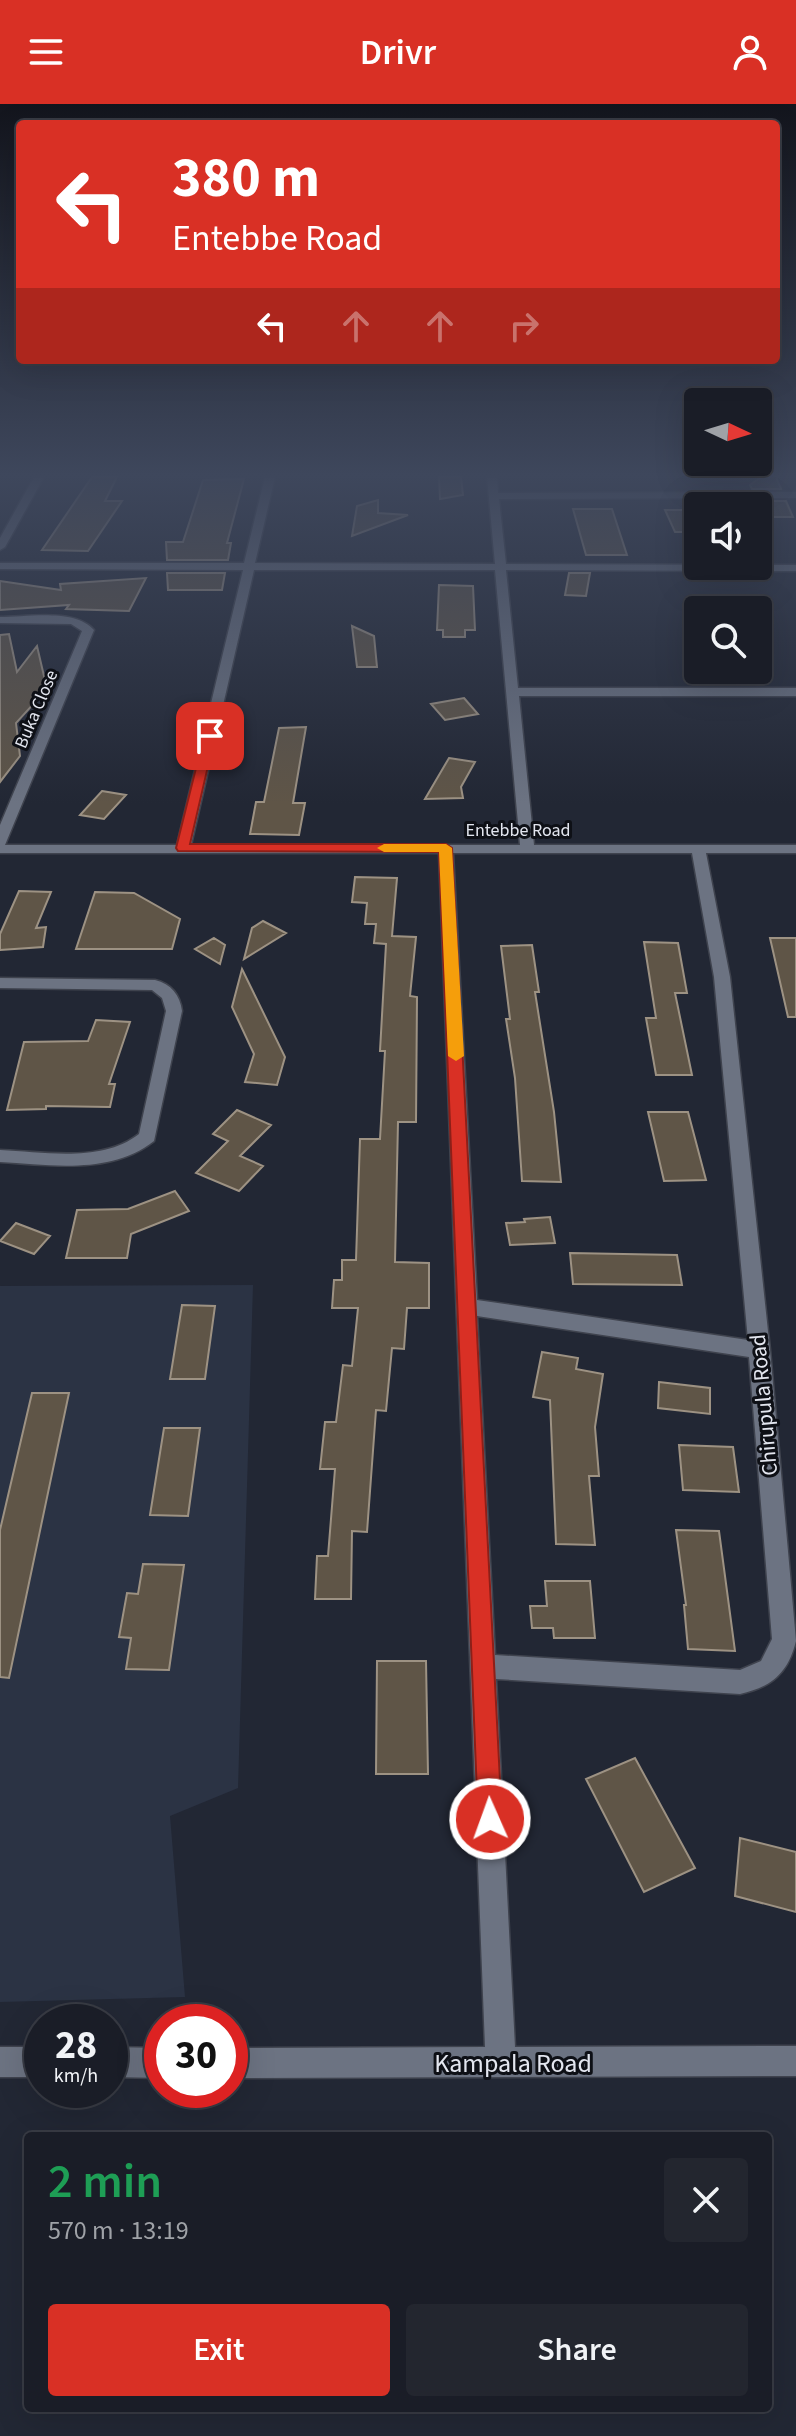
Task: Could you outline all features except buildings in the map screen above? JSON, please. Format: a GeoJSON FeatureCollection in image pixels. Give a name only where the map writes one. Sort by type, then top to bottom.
{"type":"FeatureCollection","features":[{"type":"Feature","properties":{"kind":"street"},"geometry":{"type":"LineString","coordinates":[[183,848],[246,586]]}},
{"type":"Feature","properties":{"kind":"street"},"geometry":{"type":"LineString","coordinates":[[502,586],[527,848]]}},
{"type":"Feature","properties":{"kind":"street","name":"Buka Close"},"geometry":{"type":"LineString","coordinates":[[0,620],[72,621],[88,630],[0,842]]}},
{"type":"Feature","properties":{"kind":"street"},"geometry":{"type":"LineString","coordinates":[[512,692],[796,692]]}},
{"type":"Feature","properties":{"kind":"street"},"geometry":{"type":"LineString","coordinates":[[446,848],[501,2064]]}},
{"type":"Feature","properties":{"kind":"street","name":"Chirupula Road"},"geometry":{"type":"LineString","coordinates":[[483,1666],[740,1682],[758,1678],[773,1669],[784,1639],[722,977],[698,848]]}},
{"type":"Feature","properties":{"kind":"street","name":"Entebbe Road"},"geometry":{"type":"LineString","coordinates":[[0,849],[796,849]]}},
{"type":"Feature","properties":{"kind":"street"},"geometry":{"type":"LineString","coordinates":[[0,983],[139,983],[166,990],[173,1000],[174,1011],[148,1137],[138,1148],[121,1155],[96,1157],[0,1156]]}},
{"type":"Feature","properties":{"kind":"street"},"geometry":{"type":"LineString","coordinates":[[468,1307],[759,1350]]}},
{"type":"Feature","properties":{"kind":"street","name":"Kampala Road"},"geometry":{"type":"LineString","coordinates":[[248,2063],[796,2061]]}},
{"type":"Feature","properties":{"kind":"street"},"geometry":{"type":"LineString","coordinates":[[0,2062],[24,2062]]}},
{"type":"Feature","properties":{"kind":"shaded area"},"geometry":{"type":"Polygon","coordinates":[[[253,1285],[238,1788],[170,1816],[185,1997],[0,2002],[0,1286],[253,1285]]]}},
{"type":"Feature","properties":{"kind":"slow traffic"},"geometry":{"type":"LineString","coordinates":[[384,848],[446,848],[456,1056]]}},
{"type":"Feature","properties":{"kind":"route"},"geometry":{"type":"LineString","coordinates":[[210,736],[183,848],[446,848],[490,1819]]}}]}
